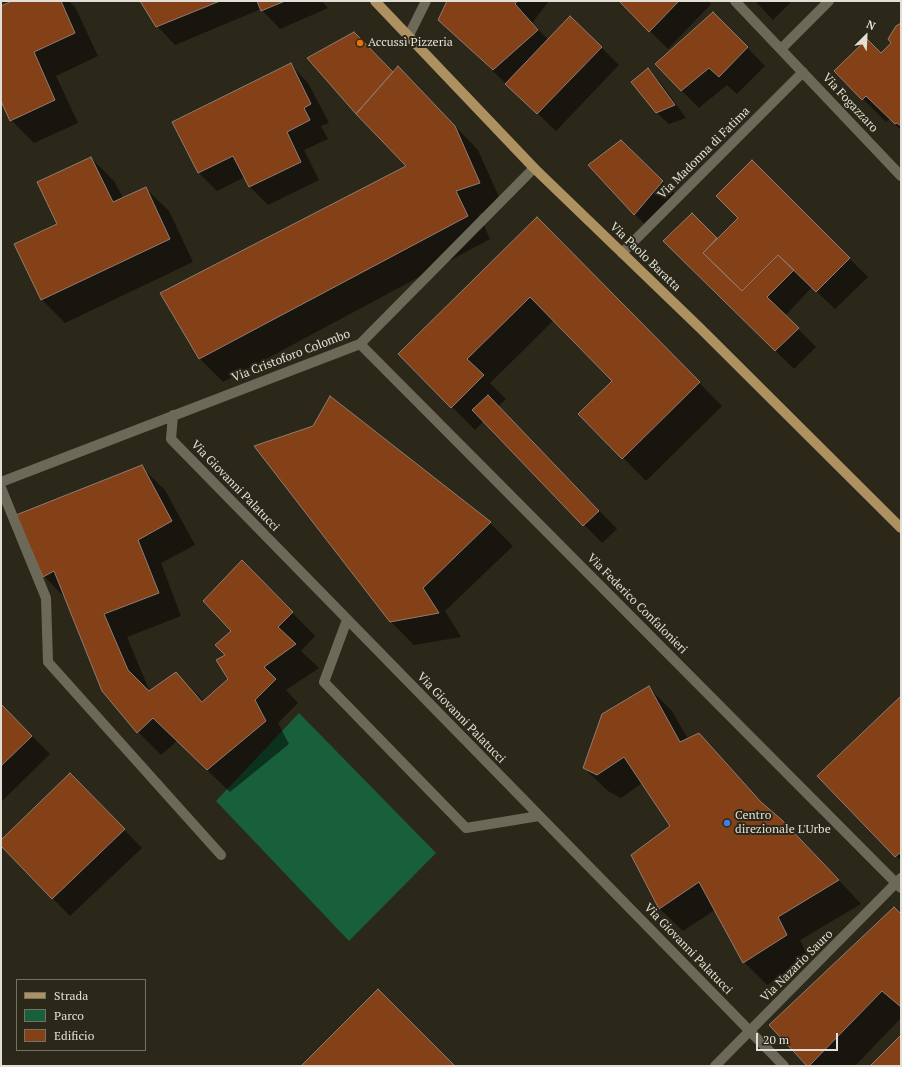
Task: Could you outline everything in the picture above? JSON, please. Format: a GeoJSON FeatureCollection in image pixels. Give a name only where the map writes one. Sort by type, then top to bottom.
{"type":"FeatureCollection","features":[{"type":"Feature","properties":{"kind":"main road","name":"Via Paolo Baratta"},"geometry":{"type":"LineString","coordinates":[[375,1],[534,168],[901,528]]}},
{"type":"Feature","properties":{"kind":"street"},"geometry":{"type":"LineString","coordinates":[[409,35],[426,1]]}},
{"type":"Feature","properties":{"kind":"street","name":"Via Fogazzaro"},"geometry":{"type":"LineString","coordinates":[[735,1],[901,176]]}},
{"type":"Feature","properties":{"kind":"street"},"geometry":{"type":"LineString","coordinates":[[781,49],[829,1]]}},
{"type":"Feature","properties":{"kind":"street","name":"Via Madonna di Fatima"},"geometry":{"type":"LineString","coordinates":[[622,253],[803,72]]}},
{"type":"Feature","properties":{"kind":"street","name":"Via Cristoforo Colombo"},"geometry":{"type":"LineString","coordinates":[[1,482],[360,344],[534,168]]}},
{"type":"Feature","properties":{"kind":"street","name":"Via Federico Confalonieri"},"geometry":{"type":"LineString","coordinates":[[360,344],[899,883]]}},
{"type":"Feature","properties":{"kind":"street","name":"Via Giovanni Palatucci"},"geometry":{"type":"LineString","coordinates":[[173,415],[171,439],[784,1066]]}},
{"type":"Feature","properties":{"kind":"street"},"geometry":{"type":"LineString","coordinates":[[1,488],[46,598],[48,662],[221,855]]}},
{"type":"Feature","properties":{"kind":"street"},"geometry":{"type":"LineString","coordinates":[[347,620],[324,682],[466,828],[539,816]]}},
{"type":"Feature","properties":{"kind":"street","name":"Via Nazario Sauro"},"geometry":{"type":"LineString","coordinates":[[715,1066],[899,883]]}},
{"type":"Feature","properties":{"kind":"green space"},"geometry":{"type":"Polygon","coordinates":[[[299,713],[436,853],[349,941],[216,801],[299,713]]]}},
{"type":"Feature","properties":{"kind":"building"},"geometry":{"type":"Polygon","coordinates":[[[12,1],[61,1],[75,33],[34,52],[55,100],[10,121],[1,101],[1,6],[12,1]]]}},
{"type":"Feature","properties":{"kind":"building"},"geometry":{"type":"Polygon","coordinates":[[[140,1],[220,1],[156,27],[140,1]]]}},
{"type":"Feature","properties":{"kind":"building"},"geometry":{"type":"Polygon","coordinates":[[[257,1],[285,1],[261,11],[257,1]]]}},
{"type":"Feature","properties":{"kind":"building"},"geometry":{"type":"Polygon","coordinates":[[[447,1],[517,1],[515,4],[538,30],[493,70],[438,20],[447,1]]]}},
{"type":"Feature","properties":{"kind":"building"},"geometry":{"type":"Polygon","coordinates":[[[619,1],[679,1],[649,32],[619,1]]]}},
{"type":"Feature","properties":{"kind":"building"},"geometry":{"type":"Polygon","coordinates":[[[713,12],[748,47],[719,77],[709,68],[681,91],[655,64],[713,12]]]}},
{"type":"Feature","properties":{"kind":"building"},"geometry":{"type":"Polygon","coordinates":[[[570,16],[602,47],[537,114],[505,84],[570,16]]]}},
{"type":"Feature","properties":{"kind":"building"},"geometry":{"type":"Polygon","coordinates":[[[901,23],[901,126],[897,123],[895,124],[866,96],[862,100],[834,71],[867,39],[881,53],[891,43],[888,39],[896,26],[901,23]]]}},
{"type":"Feature","properties":{"kind":"building"},"geometry":{"type":"Polygon","coordinates":[[[354,32],[393,72],[356,114],[307,58],[354,32]]]}},
{"type":"Feature","properties":{"kind":"building"},"geometry":{"type":"Polygon","coordinates":[[[291,63],[311,104],[304,108],[310,120],[287,132],[301,162],[249,187],[233,156],[198,173],[172,122],[291,63]]]}},
{"type":"Feature","properties":{"kind":"building"},"geometry":{"type":"Polygon","coordinates":[[[398,66],[455,126],[480,183],[456,191],[468,216],[199,359],[160,293],[406,166],[356,114],[398,66]]]}},
{"type":"Feature","properties":{"kind":"building"},"geometry":{"type":"Polygon","coordinates":[[[648,68],[675,105],[656,113],[631,82],[648,68]]]}},
{"type":"Feature","properties":{"kind":"building"},"geometry":{"type":"Polygon","coordinates":[[[621,140],[663,181],[634,215],[588,165],[621,140]]]}},
{"type":"Feature","properties":{"kind":"building"},"geometry":{"type":"Polygon","coordinates":[[[91,157],[113,202],[146,187],[170,239],[41,300],[14,244],[57,224],[37,182],[91,157]]]}},
{"type":"Feature","properties":{"kind":"building"},"geometry":{"type":"Polygon","coordinates":[[[752,160],[850,258],[816,292],[778,255],[742,291],[703,253],[738,218],[716,196],[752,160]]]}},
{"type":"Feature","properties":{"kind":"building"},"geometry":{"type":"Polygon","coordinates":[[[692,213],[717,238],[703,253],[742,291],[778,255],[794,270],[767,297],[799,328],[775,351],[663,241],[692,213]]]}},
{"type":"Feature","properties":{"kind":"building"},"geometry":{"type":"Polygon","coordinates":[[[537,217],[700,382],[622,459],[578,414],[612,381],[530,297],[467,359],[484,375],[451,408],[398,354],[537,217]]]}},
{"type":"Feature","properties":{"kind":"building"},"geometry":{"type":"Polygon","coordinates":[[[488,395],[599,511],[583,526],[472,410],[488,395]]]}},
{"type":"Feature","properties":{"kind":"building"},"geometry":{"type":"Polygon","coordinates":[[[330,396],[491,522],[423,588],[439,613],[390,622],[254,446],[313,426],[330,396]]]}},
{"type":"Feature","properties":{"kind":"building"},"geometry":{"type":"Polygon","coordinates":[[[142,465],[172,521],[138,540],[159,593],[104,614],[128,670],[149,691],[176,672],[202,702],[228,679],[216,660],[225,655],[215,645],[231,631],[203,601],[242,560],[293,612],[278,627],[296,644],[264,667],[276,679],[255,700],[266,721],[207,770],[153,718],[137,733],[102,691],[54,571],[43,577],[16,515],[142,465]]]}},
{"type":"Feature","properties":{"kind":"building","name":"Centro direzionale L'Urbe"},"geometry":{"type":"Polygon","coordinates":[[[649,686],[680,742],[699,733],[761,802],[783,821],[839,880],[778,917],[787,935],[743,963],[699,882],[659,909],[631,855],[670,826],[624,757],[597,775],[583,768],[602,714],[649,686]]]}},
{"type":"Feature","properties":{"kind":"building"},"geometry":{"type":"Polygon","coordinates":[[[901,696],[901,852],[895,857],[817,776],[901,696]]]}},
{"type":"Feature","properties":{"kind":"building"},"geometry":{"type":"Polygon","coordinates":[[[1,704],[32,736],[1,766],[1,704]]]}},
{"type":"Feature","properties":{"kind":"building"},"geometry":{"type":"Polygon","coordinates":[[[70,773],[125,829],[52,899],[1,846],[1,840],[70,773]]]}},
{"type":"Feature","properties":{"kind":"building"},"geometry":{"type":"Polygon","coordinates":[[[894,907],[901,914],[901,1007],[882,991],[809,1066],[807,1066],[769,1025],[894,907]]]}},
{"type":"Feature","properties":{"kind":"building"},"geometry":{"type":"Polygon","coordinates":[[[378,989],[455,1066],[301,1066],[378,989]]]}},
{"type":"Feature","properties":{"kind":"building"},"geometry":{"type":"Polygon","coordinates":[[[901,1035],[901,1066],[870,1066],[901,1035]]]}},
{"type":"Feature","properties":{"kind":"place","name":"Accussì Pizzeria"},"geometry":{"type":"Point","coordinates":[360,43]}},
{"type":"Feature","properties":{"kind":"place","name":"Centro direzionale L'Urbe"},"geometry":{"type":"Point","coordinates":[727,823]}}]}
